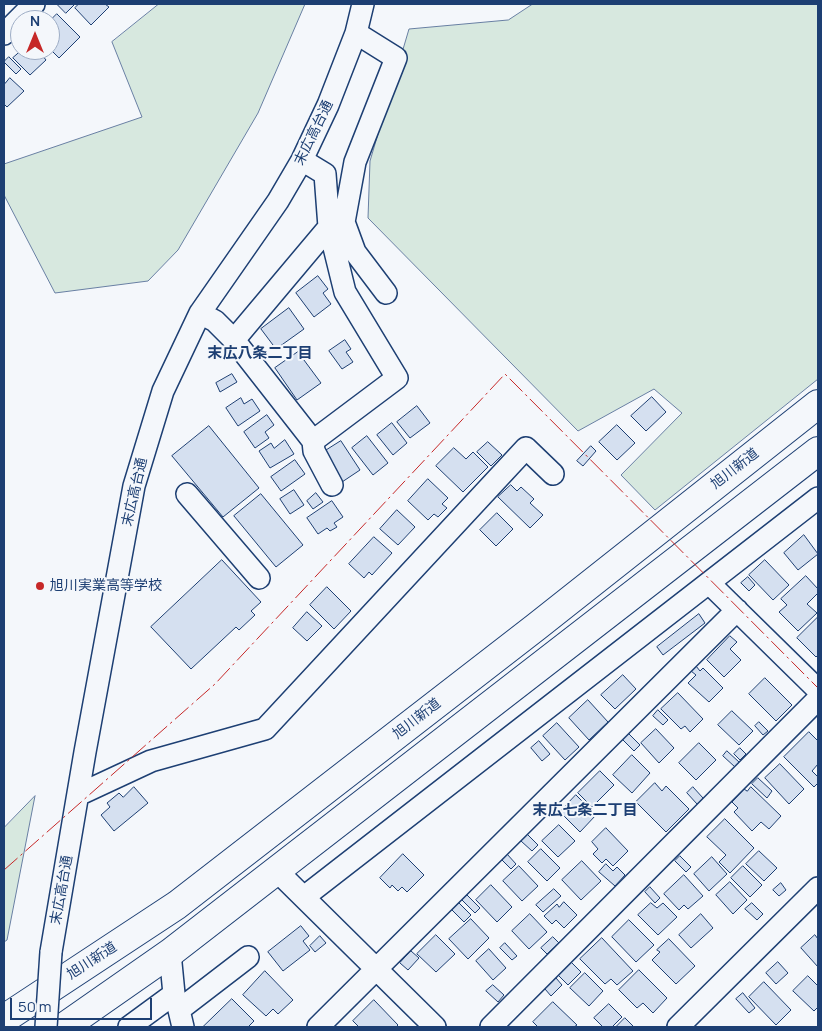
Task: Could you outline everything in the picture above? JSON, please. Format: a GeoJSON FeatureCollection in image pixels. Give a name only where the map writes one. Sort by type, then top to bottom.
{"type":"FeatureCollection","features":[{"type":"Feature","properties":{"kind":"highway","name":"旭川新道"},"geometry":{"type":"LineString","coordinates":[[4,1019],[177,905],[536,627],[818,404]]}},
{"type":"Feature","properties":{"kind":"highway"},"geometry":{"type":"LineString","coordinates":[[64,1027],[170,953],[818,451]]}},
{"type":"Feature","properties":{"kind":"street"},"geometry":{"type":"LineString","coordinates":[[4,34],[34,4]]}},
{"type":"Feature","properties":{"kind":"street","name":"末広高台通"},"geometry":{"type":"LineString","coordinates":[[46,1027],[51,952],[134,486],[163,391],[200,313],[278,201],[302,160],[328,105],[356,33],[362,4]]}},
{"type":"Feature","properties":{"kind":"street"},"geometry":{"type":"LineString","coordinates":[[356,33],[396,58],[355,162],[344,222],[355,252],[386,293]]}},
{"type":"Feature","properties":{"kind":"street"},"geometry":{"type":"LineString","coordinates":[[302,160],[325,174],[329,227],[345,292],[397,378],[313,441]]}},
{"type":"Feature","properties":{"kind":"street"},"geometry":{"type":"LineString","coordinates":[[234,340],[329,227]]}},
{"type":"Feature","properties":{"kind":"street"},"geometry":{"type":"LineString","coordinates":[[200,313],[215,321],[234,340],[313,441],[314,451],[332,485]]}},
{"type":"Feature","properties":{"kind":"street"},"geometry":{"type":"LineString","coordinates":[[78,795],[151,761],[265,729],[526,448],[553,474]]}},
{"type":"Feature","properties":{"kind":"street"},"geometry":{"type":"LineString","coordinates":[[187,494],[259,578]]}},
{"type":"Feature","properties":{"kind":"street"},"geometry":{"type":"LineString","coordinates":[[304,896],[710,584],[818,498]]}},
{"type":"Feature","properties":{"kind":"street"},"geometry":{"type":"LineString","coordinates":[[710,584],[818,690]]}},
{"type":"Feature","properties":{"kind":"street"},"geometry":{"type":"LineString","coordinates":[[318,1027],[737,610]]}},
{"type":"Feature","properties":{"kind":"street"},"geometry":{"type":"LineString","coordinates":[[491,1027],[818,699]]}},
{"type":"Feature","properties":{"kind":"street"},"geometry":{"type":"LineString","coordinates":[[277,871],[435,1027]]}},
{"type":"Feature","properties":{"kind":"street"},"geometry":{"type":"LineString","coordinates":[[678,1027],[818,888]]}},
{"type":"Feature","properties":{"kind":"street"},"geometry":{"type":"LineString","coordinates":[[170,953],[177,1011]]}},
{"type":"Feature","properties":{"kind":"street"},"geometry":{"type":"LineString","coordinates":[[129,1027],[177,1011],[248,957]]}},
{"type":"Feature","properties":{"kind":"shaded area"},"geometry":{"type":"Polygon","coordinates":[[[159,4],[305,4],[258,113],[178,250],[148,281],[55,293],[4,195],[4,164],[142,117],[112,42],[159,4]]]}},
{"type":"Feature","properties":{"kind":"shaded area"},"geometry":{"type":"Polygon","coordinates":[[[533,4],[818,4],[818,379],[655,510],[621,475],[682,413],[654,389],[578,431],[368,218],[370,161],[409,29],[508,20],[533,4]]]}},
{"type":"Feature","properties":{"kind":"shaded area"},"geometry":{"type":"Polygon","coordinates":[[[35,796],[7,940],[4,942],[4,828],[35,796]]]}},
{"type":"Feature","properties":{"kind":"building"},"geometry":{"type":"Polygon","coordinates":[[[57,4],[75,4],[66,13],[57,4]]]}},
{"type":"Feature","properties":{"kind":"building"},"geometry":{"type":"Polygon","coordinates":[[[79,4],[105,4],[109,7],[91,25],[75,8],[79,4]]]}},
{"type":"Feature","properties":{"kind":"building"},"geometry":{"type":"Polygon","coordinates":[[[60,17],[80,37],[60,57],[60,17]]]}},
{"type":"Feature","properties":{"kind":"building"},"geometry":{"type":"Polygon","coordinates":[[[9,57],[21,69],[16,74],[4,62],[9,57]]]}},
{"type":"Feature","properties":{"kind":"building"},"geometry":{"type":"Polygon","coordinates":[[[15,60],[46,60],[30,75],[15,60]]]}},
{"type":"Feature","properties":{"kind":"building"},"geometry":{"type":"Polygon","coordinates":[[[10,78],[24,91],[7,107],[4,104],[4,81],[5,83],[10,78]]]}},
{"type":"Feature","properties":{"kind":"building"},"geometry":{"type":"Polygon","coordinates":[[[318,276],[328,289],[323,293],[331,304],[314,317],[296,293],[318,276]]]}},
{"type":"Feature","properties":{"kind":"building"},"geometry":{"type":"Polygon","coordinates":[[[289,308],[304,329],[276,349],[261,329],[289,308]]]}},
{"type":"Feature","properties":{"kind":"building"},"geometry":{"type":"Polygon","coordinates":[[[345,340],[351,349],[346,352],[353,362],[342,369],[329,351],[345,340]]]}},
{"type":"Feature","properties":{"kind":"building"},"geometry":{"type":"Polygon","coordinates":[[[298,352],[321,383],[297,400],[275,368],[298,352]]]}},
{"type":"Feature","properties":{"kind":"building"},"geometry":{"type":"Polygon","coordinates":[[[232,374],[237,382],[220,392],[216,383],[232,374]]]}},
{"type":"Feature","properties":{"kind":"building"},"geometry":{"type":"Polygon","coordinates":[[[652,397],[666,412],[646,431],[631,416],[652,397]]]}},
{"type":"Feature","properties":{"kind":"building"},"geometry":{"type":"Polygon","coordinates":[[[241,398],[244,404],[252,399],[260,411],[238,426],[226,408],[241,398]]]}},
{"type":"Feature","properties":{"kind":"building"},"geometry":{"type":"Polygon","coordinates":[[[417,406],[430,423],[410,438],[397,422],[417,406]]]}},
{"type":"Feature","properties":{"kind":"building"},"geometry":{"type":"Polygon","coordinates":[[[267,415],[274,425],[265,432],[269,438],[255,448],[244,432],[267,415]]]}},
{"type":"Feature","properties":{"kind":"building"},"geometry":{"type":"Polygon","coordinates":[[[392,423],[407,443],[393,455],[377,435],[392,423]]]}},
{"type":"Feature","properties":{"kind":"building"},"geometry":{"type":"Polygon","coordinates":[[[617,425],[635,443],[617,460],[599,442],[617,425]]]}},
{"type":"Feature","properties":{"kind":"building"},"geometry":{"type":"Polygon","coordinates":[[[209,426],[259,488],[223,517],[172,456],[209,426]]]}},
{"type":"Feature","properties":{"kind":"building"},"geometry":{"type":"Polygon","coordinates":[[[367,436],[388,463],[373,475],[352,448],[367,436]]]}},
{"type":"Feature","properties":{"kind":"building"},"geometry":{"type":"Polygon","coordinates":[[[285,440],[294,454],[270,468],[259,451],[271,443],[274,448],[285,440]]]}},
{"type":"Feature","properties":{"kind":"building"},"geometry":{"type":"Polygon","coordinates":[[[341,441],[360,470],[342,482],[322,453],[341,441]]]}},
{"type":"Feature","properties":{"kind":"building"},"geometry":{"type":"Polygon","coordinates":[[[488,442],[502,455],[491,466],[477,452],[488,442]]]}},
{"type":"Feature","properties":{"kind":"building"},"geometry":{"type":"Polygon","coordinates":[[[591,446],[596,451],[583,466],[577,461],[591,446]]]}},
{"type":"Feature","properties":{"kind":"building"},"geometry":{"type":"Polygon","coordinates":[[[454,448],[466,459],[473,452],[488,467],[463,492],[436,466],[454,448]]]}},
{"type":"Feature","properties":{"kind":"building"},"geometry":{"type":"Polygon","coordinates":[[[295,460],[305,474],[281,491],[271,477],[295,460]]]}},
{"type":"Feature","properties":{"kind":"building"},"geometry":{"type":"Polygon","coordinates":[[[428,479],[448,498],[442,504],[447,508],[438,517],[434,514],[428,520],[408,501],[428,479]]]}},
{"type":"Feature","properties":{"kind":"building"},"geometry":{"type":"Polygon","coordinates":[[[511,485],[517,491],[521,487],[534,499],[530,503],[543,515],[530,528],[498,497],[511,485]]]}},
{"type":"Feature","properties":{"kind":"building"},"geometry":{"type":"Polygon","coordinates":[[[294,490],[304,505],[290,514],[280,499],[294,490]]]}},
{"type":"Feature","properties":{"kind":"building"},"geometry":{"type":"Polygon","coordinates":[[[316,493],[323,502],[313,509],[307,501],[316,493]]]}},
{"type":"Feature","properties":{"kind":"building"},"geometry":{"type":"Polygon","coordinates":[[[261,494],[303,545],[276,567],[234,516],[261,494]]]}},
{"type":"Feature","properties":{"kind":"building"},"geometry":{"type":"Polygon","coordinates":[[[332,501],[343,517],[334,523],[337,527],[330,531],[327,528],[318,534],[307,518],[332,501]]]}},
{"type":"Feature","properties":{"kind":"building"},"geometry":{"type":"Polygon","coordinates":[[[397,510],[415,527],[398,545],[380,529],[397,510]]]}},
{"type":"Feature","properties":{"kind":"building"},"geometry":{"type":"Polygon","coordinates":[[[497,513],[513,529],[496,546],[480,530],[497,513]]]}},
{"type":"Feature","properties":{"kind":"building"},"geometry":{"type":"Polygon","coordinates":[[[804,535],[818,554],[798,570],[784,553],[804,535]]]}},
{"type":"Feature","properties":{"kind":"building"},"geometry":{"type":"Polygon","coordinates":[[[374,537],[392,553],[372,575],[369,572],[364,578],[349,564],[374,537]]]}},
{"type":"Feature","properties":{"kind":"building"},"geometry":{"type":"Polygon","coordinates":[[[222,560],[261,602],[251,611],[255,615],[239,630],[236,627],[191,669],[151,627],[222,560]]]}},
{"type":"Feature","properties":{"kind":"building"},"geometry":{"type":"Polygon","coordinates":[[[765,560],[789,585],[773,600],[749,575],[765,560]]]}},
{"type":"Feature","properties":{"kind":"building"},"geometry":{"type":"Polygon","coordinates":[[[806,576],[818,589],[818,593],[807,604],[817,613],[798,631],[779,612],[787,605],[781,599],[806,576]]]}},
{"type":"Feature","properties":{"kind":"building"},"geometry":{"type":"Polygon","coordinates":[[[748,577],[755,585],[749,591],[741,583],[748,577]]]}},
{"type":"Feature","properties":{"kind":"building"},"geometry":{"type":"Polygon","coordinates":[[[327,587],[351,611],[334,629],[310,605],[327,587]]]}},
{"type":"Feature","properties":{"kind":"building"},"geometry":{"type":"Polygon","coordinates":[[[307,612],[322,626],[307,641],[293,628],[307,612]]]}},
{"type":"Feature","properties":{"kind":"building"},"geometry":{"type":"Polygon","coordinates":[[[699,614],[705,623],[663,655],[657,647],[699,614]]]}},
{"type":"Feature","properties":{"kind":"building"},"geometry":{"type":"Polygon","coordinates":[[[818,617],[818,655],[816,657],[797,638],[818,617]]]}},
{"type":"Feature","properties":{"kind":"building"},"geometry":{"type":"Polygon","coordinates":[[[730,636],[737,642],[730,649],[741,660],[724,677],[707,660],[730,636]]]}},
{"type":"Feature","properties":{"kind":"building"},"geometry":{"type":"Polygon","coordinates":[[[696,666],[700,671],[703,668],[723,688],[709,702],[688,683],[696,675],[691,671],[696,666]]]}},
{"type":"Feature","properties":{"kind":"building"},"geometry":{"type":"Polygon","coordinates":[[[623,675],[636,689],[615,709],[601,695],[623,675]]]}},
{"type":"Feature","properties":{"kind":"building"},"geometry":{"type":"Polygon","coordinates":[[[765,678],[792,705],[776,721],[749,694],[765,678]]]}},
{"type":"Feature","properties":{"kind":"building"},"geometry":{"type":"Polygon","coordinates":[[[678,693],[703,719],[690,732],[685,726],[681,729],[661,709],[678,693]]]}},
{"type":"Feature","properties":{"kind":"building"},"geometry":{"type":"Polygon","coordinates":[[[588,700],[608,722],[589,740],[569,718],[588,700]]]}},
{"type":"Feature","properties":{"kind":"building"},"geometry":{"type":"Polygon","coordinates":[[[658,710],[668,720],[663,725],[653,716],[658,710]]]}},
{"type":"Feature","properties":{"kind":"building"},"geometry":{"type":"Polygon","coordinates":[[[732,711],[753,731],[739,745],[718,725],[732,711]]]}},
{"type":"Feature","properties":{"kind":"building"},"geometry":{"type":"Polygon","coordinates":[[[759,722],[768,731],[763,735],[755,726],[759,722]]]}},
{"type":"Feature","properties":{"kind":"building"},"geometry":{"type":"Polygon","coordinates":[[[557,723],[579,747],[565,760],[543,736],[557,723]]]}},
{"type":"Feature","properties":{"kind":"building"},"geometry":{"type":"Polygon","coordinates":[[[656,729],[674,748],[659,763],[641,743],[656,729]]]}},
{"type":"Feature","properties":{"kind":"building"},"geometry":{"type":"Polygon","coordinates":[[[809,732],[818,741],[818,764],[812,771],[818,777],[818,783],[814,787],[784,757],[809,732]]]}},
{"type":"Feature","properties":{"kind":"building"},"geometry":{"type":"Polygon","coordinates":[[[628,733],[640,745],[634,751],[622,739],[628,733]]]}},
{"type":"Feature","properties":{"kind":"building"},"geometry":{"type":"Polygon","coordinates":[[[539,741],[550,754],[542,761],[531,748],[539,741]]]}},
{"type":"Feature","properties":{"kind":"building"},"geometry":{"type":"Polygon","coordinates":[[[699,743],[716,760],[696,780],[679,763],[699,743]]]}},
{"type":"Feature","properties":{"kind":"building"},"geometry":{"type":"Polygon","coordinates":[[[740,748],[746,754],[740,760],[734,754],[740,748]]]}},
{"type":"Feature","properties":{"kind":"building"},"geometry":{"type":"Polygon","coordinates":[[[727,751],[739,762],[735,767],[723,756],[727,751]]]}},
{"type":"Feature","properties":{"kind":"building"},"geometry":{"type":"Polygon","coordinates":[[[632,755],[650,773],[632,793],[613,775],[632,755]]]}},
{"type":"Feature","properties":{"kind":"building"},"geometry":{"type":"Polygon","coordinates":[[[780,764],[804,789],[789,804],[765,778],[780,764]]]}},
{"type":"Feature","properties":{"kind":"building"},"geometry":{"type":"Polygon","coordinates":[[[600,771],[614,785],[592,807],[578,793],[600,771]]]}},
{"type":"Feature","properties":{"kind":"building"},"geometry":{"type":"Polygon","coordinates":[[[758,778],[772,791],[767,798],[752,784],[758,778]]]}},
{"type":"Feature","properties":{"kind":"building"},"geometry":{"type":"Polygon","coordinates":[[[655,783],[662,791],[666,786],[689,809],[666,832],[636,802],[655,783]]]}},
{"type":"Feature","properties":{"kind":"building"},"geometry":{"type":"Polygon","coordinates":[[[134,787],[148,803],[114,831],[101,815],[110,807],[107,803],[119,793],[123,797],[134,787]]]}},
{"type":"Feature","properties":{"kind":"building"},"geometry":{"type":"Polygon","coordinates":[[[693,787],[703,798],[697,804],[687,793],[693,787]]]}},
{"type":"Feature","properties":{"kind":"building"},"geometry":{"type":"Polygon","coordinates":[[[751,787],[781,816],[769,829],[761,822],[752,831],[734,812],[738,808],[732,802],[744,789],[747,791],[751,787]]]}},
{"type":"Feature","properties":{"kind":"building"},"geometry":{"type":"Polygon","coordinates":[[[576,795],[596,815],[580,832],[560,812],[576,795]]]}},
{"type":"Feature","properties":{"kind":"building"},"geometry":{"type":"Polygon","coordinates":[[[725,819],[754,848],[730,873],[719,862],[726,855],[707,837],[725,819]]]}},
{"type":"Feature","properties":{"kind":"building"},"geometry":{"type":"Polygon","coordinates":[[[559,825],[575,841],[558,857],[542,841],[559,825]]]}},
{"type":"Feature","properties":{"kind":"building"},"geometry":{"type":"Polygon","coordinates":[[[606,828],[628,851],[613,866],[606,859],[602,863],[593,854],[598,849],[592,842],[606,828]]]}},
{"type":"Feature","properties":{"kind":"building"},"geometry":{"type":"Polygon","coordinates":[[[527,834],[538,845],[532,851],[521,841],[527,834]]]}},
{"type":"Feature","properties":{"kind":"building"},"geometry":{"type":"Polygon","coordinates":[[[541,849],[560,868],[547,881],[528,862],[541,849]]]}},
{"type":"Feature","properties":{"kind":"building"},"geometry":{"type":"Polygon","coordinates":[[[759,851],[777,868],[764,881],[746,864],[759,851]]]}},
{"type":"Feature","properties":{"kind":"building"},"geometry":{"type":"Polygon","coordinates":[[[403,854],[424,875],[407,892],[402,887],[398,891],[392,885],[390,888],[380,878],[403,854]]]}},
{"type":"Feature","properties":{"kind":"building"},"geometry":{"type":"Polygon","coordinates":[[[507,854],[516,864],[511,869],[502,860],[507,854]]]}},
{"type":"Feature","properties":{"kind":"building"},"geometry":{"type":"Polygon","coordinates":[[[680,856],[691,867],[686,872],[675,861],[680,856]]]}},
{"type":"Feature","properties":{"kind":"building"},"geometry":{"type":"Polygon","coordinates":[[[712,857],[727,874],[709,891],[694,874],[712,857]]]}},
{"type":"Feature","properties":{"kind":"building"},"geometry":{"type":"Polygon","coordinates":[[[582,861],[601,881],[581,900],[562,880],[582,861]]]}},
{"type":"Feature","properties":{"kind":"building"},"geometry":{"type":"Polygon","coordinates":[[[606,864],[613,871],[617,867],[625,875],[615,886],[599,872],[606,864]]]}},
{"type":"Feature","properties":{"kind":"building"},"geometry":{"type":"Polygon","coordinates":[[[519,866],[538,886],[522,901],[503,881],[519,866]]]}},
{"type":"Feature","properties":{"kind":"building"},"geometry":{"type":"Polygon","coordinates":[[[743,866],[762,885],[750,897],[731,878],[743,866]]]}},
{"type":"Feature","properties":{"kind":"building"},"geometry":{"type":"Polygon","coordinates":[[[684,875],[703,896],[688,909],[684,905],[679,910],[664,894],[684,875]]]}},
{"type":"Feature","properties":{"kind":"building"},"geometry":{"type":"Polygon","coordinates":[[[730,882],[747,900],[733,914],[716,895],[730,882]]]}},
{"type":"Feature","properties":{"kind":"building"},"geometry":{"type":"Polygon","coordinates":[[[781,883],[786,890],[779,896],[773,890],[781,883]]]}},
{"type":"Feature","properties":{"kind":"building"},"geometry":{"type":"Polygon","coordinates":[[[491,885],[512,907],[497,922],[476,900],[491,885]]]}},
{"type":"Feature","properties":{"kind":"building"},"geometry":{"type":"Polygon","coordinates":[[[650,887],[660,898],[655,903],[645,892],[650,887]]]}},
{"type":"Feature","properties":{"kind":"building"},"geometry":{"type":"Polygon","coordinates":[[[554,889],[561,896],[543,912],[536,905],[554,889]]]}},
{"type":"Feature","properties":{"kind":"building"},"geometry":{"type":"Polygon","coordinates":[[[467,895],[480,908],[475,913],[462,900],[467,895]]]}},
{"type":"Feature","properties":{"kind":"building"},"geometry":{"type":"Polygon","coordinates":[[[564,902],[577,915],[564,928],[556,920],[552,924],[544,916],[557,904],[559,907],[564,902]]]}},
{"type":"Feature","properties":{"kind":"building"},"geometry":{"type":"Polygon","coordinates":[[[459,903],[471,915],[464,922],[452,910],[459,903]]]}},
{"type":"Feature","properties":{"kind":"building"},"geometry":{"type":"Polygon","coordinates":[[[651,903],[657,908],[663,903],[677,917],[658,935],[638,915],[651,903]]]}},
{"type":"Feature","properties":{"kind":"building"},"geometry":{"type":"Polygon","coordinates":[[[752,903],[763,914],[757,920],[745,909],[752,903]]]}},
{"type":"Feature","properties":{"kind":"building"},"geometry":{"type":"Polygon","coordinates":[[[530,914],[547,932],[529,949],[512,931],[530,914]]]}},
{"type":"Feature","properties":{"kind":"building"},"geometry":{"type":"Polygon","coordinates":[[[701,914],[713,928],[691,948],[679,935],[701,914]]]}},
{"type":"Feature","properties":{"kind":"building"},"geometry":{"type":"Polygon","coordinates":[[[471,919],[489,938],[468,959],[449,939],[471,919]]]}},
{"type":"Feature","properties":{"kind":"building"},"geometry":{"type":"Polygon","coordinates":[[[629,920],[654,945],[636,962],[612,937],[629,920]]]}},
{"type":"Feature","properties":{"kind":"building"},"geometry":{"type":"Polygon","coordinates":[[[301,926],[309,936],[303,941],[310,950],[283,971],[268,952],[301,926]]]}},
{"type":"Feature","properties":{"kind":"building"},"geometry":{"type":"Polygon","coordinates":[[[436,935],[455,954],[436,972],[417,954],[436,935]]]}},
{"type":"Feature","properties":{"kind":"building"},"geometry":{"type":"Polygon","coordinates":[[[815,935],[818,939],[818,967],[801,948],[815,935]]]}},
{"type":"Feature","properties":{"kind":"building"},"geometry":{"type":"Polygon","coordinates":[[[320,936],[326,943],[315,952],[310,946],[320,936]]]}},
{"type":"Feature","properties":{"kind":"building"},"geometry":{"type":"Polygon","coordinates":[[[553,937],[559,943],[547,954],[541,948],[553,937]]]}},
{"type":"Feature","properties":{"kind":"building"},"geometry":{"type":"Polygon","coordinates":[[[602,938],[633,971],[617,985],[611,979],[605,984],[580,959],[602,938]]]}},
{"type":"Feature","properties":{"kind":"building"},"geometry":{"type":"Polygon","coordinates":[[[669,939],[695,966],[676,984],[652,960],[660,952],[657,950],[669,939]]]}},
{"type":"Feature","properties":{"kind":"building"},"geometry":{"type":"Polygon","coordinates":[[[505,943],[517,956],[512,960],[500,948],[505,943]]]}},
{"type":"Feature","properties":{"kind":"building"},"geometry":{"type":"Polygon","coordinates":[[[489,949],[506,968],[493,980],[476,961],[489,949]]]}},
{"type":"Feature","properties":{"kind":"building"},"geometry":{"type":"Polygon","coordinates":[[[411,951],[419,958],[408,970],[400,963],[411,951]]]}},
{"type":"Feature","properties":{"kind":"building"},"geometry":{"type":"Polygon","coordinates":[[[571,962],[581,972],[568,985],[558,975],[571,962]]]}},
{"type":"Feature","properties":{"kind":"building"},"geometry":{"type":"Polygon","coordinates":[[[778,962],[788,973],[776,984],[766,973],[778,962]]]}},
{"type":"Feature","properties":{"kind":"building"},"geometry":{"type":"Polygon","coordinates":[[[639,970],[667,998],[653,1013],[643,1003],[637,1008],[619,990],[639,970]]]}},
{"type":"Feature","properties":{"kind":"building"},"geometry":{"type":"Polygon","coordinates":[[[265,971],[293,1000],[278,1014],[273,1009],[266,1016],[243,995],[265,971]]]}},
{"type":"Feature","properties":{"kind":"building"},"geometry":{"type":"Polygon","coordinates":[[[585,973],[603,991],[589,1006],[570,988],[585,973]]]}},
{"type":"Feature","properties":{"kind":"building"},"geometry":{"type":"Polygon","coordinates":[[[808,976],[818,986],[818,1007],[814,1011],[793,991],[808,976]]]}},
{"type":"Feature","properties":{"kind":"building"},"geometry":{"type":"Polygon","coordinates":[[[556,978],[562,985],[551,996],[545,989],[556,978]]]}},
{"type":"Feature","properties":{"kind":"building"},"geometry":{"type":"Polygon","coordinates":[[[764,982],[791,1010],[776,1025],[749,997],[764,982]]]}},
{"type":"Feature","properties":{"kind":"building"},"geometry":{"type":"Polygon","coordinates":[[[493,985],[504,995],[498,1002],[486,991],[493,985]]]}},
{"type":"Feature","properties":{"kind":"building"},"geometry":{"type":"Polygon","coordinates":[[[743,993],[755,1008],[749,1013],[736,999],[743,993]]]}},
{"type":"Feature","properties":{"kind":"building"},"geometry":{"type":"Polygon","coordinates":[[[232,999],[254,1021],[248,1027],[203,1027],[232,999]]]}},
{"type":"Feature","properties":{"kind":"building"},"geometry":{"type":"Polygon","coordinates":[[[374,1000],[398,1025],[396,1027],[359,1027],[353,1021],[374,1000]]]}},
{"type":"Feature","properties":{"kind":"building"},"geometry":{"type":"Polygon","coordinates":[[[553,1002],[577,1025],[574,1027],[538,1027],[533,1022],[553,1002]]]}},
{"type":"Feature","properties":{"kind":"building"},"geometry":{"type":"Polygon","coordinates":[[[609,1004],[622,1017],[612,1027],[603,1027],[594,1018],[609,1004]]]}},
{"type":"Feature","properties":{"kind":"building"},"geometry":{"type":"Polygon","coordinates":[[[625,1018],[634,1027],[616,1027],[625,1018]]]}},
{"type":"Feature","properties":{"kind":"power"},"geometry":{"type":"LineString","coordinates":[[4,870],[215,684],[505,374],[818,688]]}},
{"type":"Feature","properties":{"kind":"place","name":"旭川実業高等学校"},"geometry":{"type":"Point","coordinates":[40,586]}},
{"type":"Feature","properties":{"kind":"district","name":"末広八条二丁目"},"geometry":{"type":"Point","coordinates":[260,354]}},
{"type":"Feature","properties":{"kind":"district","name":"末広七条二丁目"},"geometry":{"type":"Point","coordinates":[585,811]}}]}
